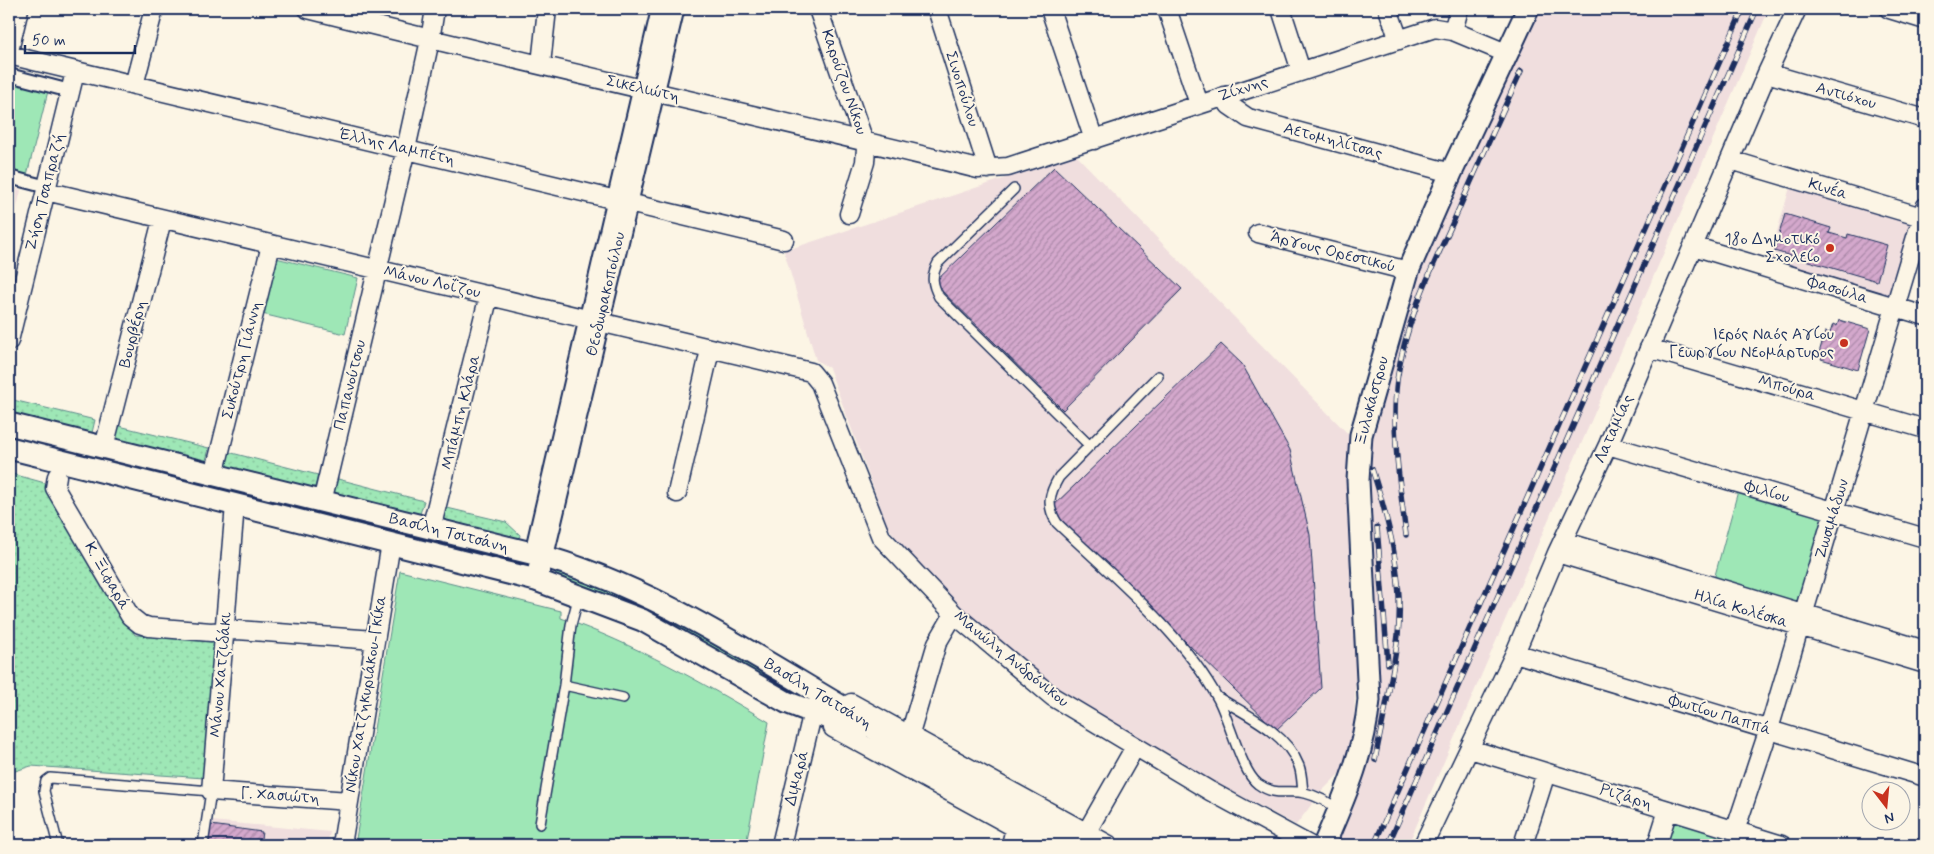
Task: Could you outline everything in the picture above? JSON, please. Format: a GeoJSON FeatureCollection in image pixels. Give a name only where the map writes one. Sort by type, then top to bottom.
{"type":"FeatureCollection","features":[{"type":"Feature","properties":{"kind":"street"},"geometry":{"type":"LineString","coordinates":[[9,53],[20,9]]}},
{"type":"Feature","properties":{"kind":"street"},"geometry":{"type":"LineString","coordinates":[[134,85],[154,9]]}},
{"type":"Feature","properties":{"kind":"street","name":"Παπανούτσου"},"geometry":{"type":"LineString","coordinates":[[322,502],[406,149],[435,9]]}},
{"type":"Feature","properties":{"kind":"street"},"geometry":{"type":"LineString","coordinates":[[541,64],[548,9]]}},
{"type":"Feature","properties":{"kind":"street"},"geometry":{"type":"LineString","coordinates":[[647,90],[658,9]]}},
{"type":"Feature","properties":{"kind":"street","name":"Θεοδωρακοπούλου"},"geometry":{"type":"LineString","coordinates":[[536,580],[537,555],[620,200],[647,90],[673,9]]}},
{"type":"Feature","properties":{"kind":"street","name":"Καρούζου Νίκου"},"geometry":{"type":"LineString","coordinates":[[818,9],[865,141],[865,162],[849,214]]}},
{"type":"Feature","properties":{"kind":"street","name":"Σινοπούλου"},"geometry":{"type":"LineString","coordinates":[[936,9],[983,169]]}},
{"type":"Feature","properties":{"kind":"street"},"geometry":{"type":"LineString","coordinates":[[1050,9],[1094,140]]}},
{"type":"Feature","properties":{"kind":"street"},"geometry":{"type":"LineString","coordinates":[[1167,9],[1199,104]]}},
{"type":"Feature","properties":{"kind":"street"},"geometry":{"type":"LineString","coordinates":[[1281,9],[1301,71]]}},
{"type":"Feature","properties":{"kind":"street"},"geometry":{"type":"LineString","coordinates":[[1388,9],[1399,40]]}},
{"type":"Feature","properties":{"kind":"street"},"geometry":{"type":"LineString","coordinates":[[1454,31],[1459,9]]}},
{"type":"Feature","properties":{"kind":"street","name":"Ξυλοκάστρου"},"geometry":{"type":"LineString","coordinates":[[1324,845],[1340,810],[1362,750],[1369,700],[1358,480],[1358,452],[1361,435],[1408,271],[1451,173],[1528,9]]}},
{"type":"Feature","properties":{"kind":"street","name":"Λαταμίας"},"geometry":{"type":"LineString","coordinates":[[1423,845],[1516,653],[1560,547],[1608,445],[1767,73],[1797,9]]}},
{"type":"Feature","properties":{"kind":"street"},"geometry":{"type":"LineString","coordinates":[[1889,9],[1925,20]]}},
{"type":"Feature","properties":{"kind":"street","name":"Σικελιώτη"},"geometry":{"type":"LineString","coordinates":[[319,10],[430,40],[541,64],[983,169]]}},
{"type":"Feature","properties":{"kind":"street","name":"Ζίχνης"},"geometry":{"type":"LineString","coordinates":[[983,169],[1008,167],[1435,28],[1454,31],[1506,54]]}},
{"type":"Feature","properties":{"kind":"street","name":"Έλλης Λαμπέτη"},"geometry":{"type":"LineString","coordinates":[[9,53],[75,72],[784,240]]}},
{"type":"Feature","properties":{"kind":"street","name":"Ζήση Τσαπραζή"},"geometry":{"type":"LineString","coordinates":[[9,341],[75,72]]}},
{"type":"Feature","properties":{"kind":"street","name":"Αντιόχου"},"geometry":{"type":"LineString","coordinates":[[1767,73],[1925,119]]}},
{"type":"Feature","properties":{"kind":"street"},"geometry":{"type":"LineString","coordinates":[[9,75],[70,91]]}},
{"type":"Feature","properties":{"kind":"street","name":"Αετομηλίτσας"},"geometry":{"type":"LineString","coordinates":[[1224,96],[1229,105],[1248,118],[1451,173]]}},
{"type":"Feature","properties":{"kind":"street","name":"Κινέα"},"geometry":{"type":"LineString","coordinates":[[1730,160],[1924,214]]}},
{"type":"Feature","properties":{"kind":"street","name":"Μάνου Λοΐζου"},"geometry":{"type":"LineString","coordinates":[[9,177],[46,189],[162,220],[489,295],[710,350],[804,370],[816,377]]}},
{"type":"Feature","properties":{"kind":"street","name":"Ζωσιμάδων"},"geometry":{"type":"LineString","coordinates":[[1735,831],[1769,730],[1924,214]]}},
{"type":"Feature","properties":{"kind":"street","name":"Βουρβέρη"},"geometry":{"type":"LineString","coordinates":[[104,448],[162,220]]}},
{"type":"Feature","properties":{"kind":"street","name":"Άργους Ορεστικού"},"geometry":{"type":"LineString","coordinates":[[1258,233],[1408,271]]}},
{"type":"Feature","properties":{"kind":"street","name":"Συκούτρη Γιάννη"},"geometry":{"type":"LineString","coordinates":[[214,475],[271,245]]}},
{"type":"Feature","properties":{"kind":"street","name":"Φασούλα"},"geometry":{"type":"LineString","coordinates":[[1693,246],[1925,316]]}},
{"type":"Feature","properties":{"kind":"street","name":"Μπάμπη Κλάρα"},"geometry":{"type":"LineString","coordinates":[[431,530],[489,295]]}},
{"type":"Feature","properties":{"kind":"street","name":"Μπούρα"},"geometry":{"type":"LineString","coordinates":[[1649,348],[1925,428]]}},
{"type":"Feature","properties":{"kind":"street"},"geometry":{"type":"LineString","coordinates":[[677,494],[710,350]]}},
{"type":"Feature","properties":{"kind":"street","name":"Μανώλη Ανδρόνικου"},"geometry":{"type":"LineString","coordinates":[[816,377],[881,537],[954,614],[1053,696],[1135,747],[1309,845]]}},
{"type":"Feature","properties":{"kind":"street","name":"Βασίλη Τσιτσάνη"},"geometry":{"type":"LineString","coordinates":[[9,424],[537,555],[664,603],[816,709],[840,732],[1047,845]]}},
{"type":"Feature","properties":{"kind":"street","name":"Φιλίου"},"geometry":{"type":"LineString","coordinates":[[1608,445],[1925,538]]}},
{"type":"Feature","properties":{"kind":"street","name":"Βασίλη Τσιτσάνη"},"geometry":{"type":"LineString","coordinates":[[9,448],[536,580],[579,595],[642,620],[777,697],[874,727],[885,738],[920,760],[1086,839]]}},
{"type":"Feature","properties":{"kind":"street","name":"Κ. Ξιφαρά"},"geometry":{"type":"LineString","coordinates":[[57,476],[55,488],[130,616],[140,624],[149,627],[211,632],[224,631],[375,640]]}},
{"type":"Feature","properties":{"kind":"street","name":"Μάνου Χατζιδάκι"},"geometry":{"type":"LineString","coordinates":[[211,791],[235,504]]}},
{"type":"Feature","properties":{"kind":"street","name":"Νίκου Χατζηκυριάκου-Γκίκα"},"geometry":{"type":"LineString","coordinates":[[342,845],[391,543]]}},
{"type":"Feature","properties":{"kind":"street","name":"Ηλία Κολέσκα"},"geometry":{"type":"LineString","coordinates":[[1560,547],[1801,620],[1925,664]]}},
{"type":"Feature","properties":{"kind":"street"},"geometry":{"type":"LineString","coordinates":[[910,734],[937,643],[954,614]]}},
{"type":"Feature","properties":{"kind":"street","name":"Ηλία Κολέσκα"},"geometry":{"type":"LineString","coordinates":[[1801,620],[1925,650]]}},
{"type":"Feature","properties":{"kind":"street","name":"Φωτίου Παππά"},"geometry":{"type":"LineString","coordinates":[[1516,653],[1925,777]]}},
{"type":"Feature","properties":{"kind":"street"},"geometry":{"type":"LineString","coordinates":[[816,709],[849,702],[910,734],[1086,839],[1109,845]]}},
{"type":"Feature","properties":{"kind":"street","name":"Διμαρά"},"geometry":{"type":"LineString","coordinates":[[781,845],[816,709]]}},
{"type":"Feature","properties":{"kind":"street"},"geometry":{"type":"LineString","coordinates":[[1086,839],[1135,747]]}},
{"type":"Feature","properties":{"kind":"street","name":"Ριζάρη"},"geometry":{"type":"LineString","coordinates":[[1470,749],[1772,844]]}},
{"type":"Feature","properties":{"kind":"street"},"geometry":{"type":"LineString","coordinates":[[1523,845],[1546,773]]}},
{"type":"Feature","properties":{"kind":"street","name":"Γ. Χασιώτη"},"geometry":{"type":"LineString","coordinates":[[211,791],[349,801]]}},
{"type":"Feature","properties":{"kind":"street"},"geometry":{"type":"LineString","coordinates":[[1657,845],[1668,810]]}},
{"type":"Feature","properties":{"kind":"street"},"geometry":{"type":"LineString","coordinates":[[1011,845],[1015,828]]}},
{"type":"Feature","properties":{"kind":"lane"},"geometry":{"type":"LineString","coordinates":[[1014,190],[938,263],[932,274],[933,286],[939,298],[1090,446]]}},
{"type":"Feature","properties":{"kind":"lane"},"geometry":{"type":"LineString","coordinates":[[1158,376],[1059,477],[1052,488],[1049,500],[1050,513],[1057,523],[1165,627],[1195,663],[1217,697],[1229,722],[1247,770],[1256,783],[1271,791],[1303,793],[1340,810]]}},
{"type":"Feature","properties":{"kind":"lane"},"geometry":{"type":"LineString","coordinates":[[540,824],[564,686],[571,625],[579,595]]}},
{"type":"Feature","properties":{"kind":"lane"},"geometry":{"type":"LineString","coordinates":[[564,686],[623,698]]}},
{"type":"Feature","properties":{"kind":"lane"},"geometry":{"type":"LineString","coordinates":[[1217,697],[1272,732],[1293,752],[1300,768],[1303,793]]}},
{"type":"Feature","properties":{"kind":"lane"},"geometry":{"type":"LineString","coordinates":[[58,845],[44,791],[46,781],[50,778],[211,791]]}},
{"type":"Feature","properties":{"kind":"lane","name":"Μάνου Χατζιδάκι"},"geometry":{"type":"LineString","coordinates":[[203,845],[211,791]]}},
{"type":"Feature","properties":{"kind":"shaded area"},"geometry":{"type":"Polygon","coordinates":[[[1537,9],[1769,9],[1408,845],[1334,845],[1365,765],[1367,472],[1370,440],[1413,281],[1537,9]]]}},
{"type":"Feature","properties":{"kind":"shaded area"},"geometry":{"type":"Polygon","coordinates":[[[1076,155],[1352,438],[1347,483],[1356,656],[1354,731],[1349,754],[1341,772],[1321,792],[1296,825],[1128,737],[1068,701],[945,604],[888,527],[829,368],[816,360],[784,251],[1076,155]]]}},
{"type":"Feature","properties":{"kind":"shaded area"},"geometry":{"type":"Polygon","coordinates":[[[1791,184],[1916,221],[1892,298],[1768,262],[1791,184]]]}},
{"type":"Feature","properties":{"kind":"shaded area"},"geometry":{"type":"Polygon","coordinates":[[[9,187],[21,190],[9,241],[9,187]]]}},
{"type":"Feature","properties":{"kind":"shaded area"},"geometry":{"type":"Polygon","coordinates":[[[212,821],[330,832],[327,845],[208,845],[212,821]]]}},
{"type":"Feature","properties":{"kind":"green space"},"geometry":{"type":"Polygon","coordinates":[[[9,81],[48,91],[27,175],[9,171],[9,81]]]}},
{"type":"Feature","properties":{"kind":"green space"},"geometry":{"type":"Polygon","coordinates":[[[276,258],[358,278],[345,334],[262,314],[276,258]]]}},
{"type":"Feature","properties":{"kind":"green space"},"geometry":{"type":"Polygon","coordinates":[[[9,399],[95,420],[91,437],[9,416],[9,399]]]}},
{"type":"Feature","properties":{"kind":"green space"},"geometry":{"type":"Polygon","coordinates":[[[111,424],[209,448],[205,465],[108,440],[111,424]]]}},
{"type":"Feature","properties":{"kind":"green space"},"geometry":{"type":"Polygon","coordinates":[[[9,432],[524,562],[523,565],[439,546],[9,440],[9,432]]]}},
{"type":"Feature","properties":{"kind":"green space"},"geometry":{"type":"Polygon","coordinates":[[[224,451],[318,475],[314,491],[220,468],[224,451]]]}},
{"type":"Feature","properties":{"kind":"green space"},"geometry":{"type":"Polygon","coordinates":[[[9,473],[45,483],[135,635],[217,641],[204,778],[31,766],[9,773],[9,473]]]}},
{"type":"Feature","properties":{"kind":"green space"},"geometry":{"type":"Polygon","coordinates":[[[330,477],[424,501],[419,517],[326,494],[330,477]]]}},
{"type":"Feature","properties":{"kind":"green space"},"geometry":{"type":"Polygon","coordinates":[[[1738,491],[1825,514],[1797,604],[1714,579],[1738,491]]]}},
{"type":"Feature","properties":{"kind":"green space"},"geometry":{"type":"Polygon","coordinates":[[[443,507],[506,522],[520,535],[518,542],[439,523],[443,507]]]}},
{"type":"Feature","properties":{"kind":"green space"},"geometry":{"type":"Polygon","coordinates":[[[400,571],[561,611],[561,618],[615,640],[693,678],[769,722],[746,845],[355,845],[400,571]]]}},
{"type":"Feature","properties":{"kind":"green space"},"geometry":{"type":"Polygon","coordinates":[[[556,572],[613,589],[683,624],[775,678],[773,683],[681,630],[611,596],[555,577],[556,572]]]}},
{"type":"Feature","properties":{"kind":"green space"},"geometry":{"type":"Polygon","coordinates":[[[1675,819],[1758,845],[1667,845],[1675,819]]]}},
{"type":"Feature","properties":{"kind":"building"},"geometry":{"type":"Polygon","coordinates":[[[1054,167],[1182,289],[1063,410],[934,283],[1054,167]]]}},
{"type":"Feature","properties":{"kind":"building","name":"18ο Δημοτικό Σχολείο"},"geometry":{"type":"Polygon","coordinates":[[[1785,214],[1831,228],[1829,233],[1847,238],[1848,234],[1887,245],[1877,281],[1774,251],[1785,214]]]}},
{"type":"Feature","properties":{"kind":"building","name":"Ιερός Ναός Αγίου Γεωργίου Νεομάρτυρος"},"geometry":{"type":"Polygon","coordinates":[[[1839,320],[1870,329],[1858,370],[1821,359],[1823,354],[1819,353],[1825,332],[1830,333],[1833,324],[1837,326],[1839,320]]]}},
{"type":"Feature","properties":{"kind":"building"},"geometry":{"type":"Polygon","coordinates":[[[1221,344],[1242,364],[1290,450],[1310,535],[1321,688],[1276,730],[1050,509],[1221,344]]]}},
{"type":"Feature","properties":{"kind":"building"},"geometry":{"type":"Polygon","coordinates":[[[211,825],[262,832],[260,845],[208,845],[211,825]]]}},
{"type":"Feature","properties":{"kind":"railway"},"geometry":{"type":"LineString","coordinates":[[1374,845],[1743,9]]}},
{"type":"Feature","properties":{"kind":"railway"},"geometry":{"type":"LineString","coordinates":[[1388,845],[1757,9]]}},
{"type":"Feature","properties":{"kind":"railway"},"geometry":{"type":"LineString","coordinates":[[1406,535],[1397,458],[1395,419],[1397,380],[1406,338],[1428,278],[1521,71]]}},
{"type":"Feature","properties":{"kind":"railway"},"geometry":{"type":"LineString","coordinates":[[1372,469],[1394,551],[1399,593],[1398,635],[1375,760]]}},
{"type":"Feature","properties":{"kind":"railway"},"geometry":{"type":"LineString","coordinates":[[1377,527],[1388,664]]}},
{"type":"Feature","properties":{"kind":"place","name":"18ο Δημοτικό Σχολείο"},"geometry":{"type":"Point","coordinates":[1830,248]}},
{"type":"Feature","properties":{"kind":"place","name":"Ιερός Ναός Αγίου Γεωργίου Νεομάρτυρος"},"geometry":{"type":"Point","coordinates":[1844,343]}}]}
